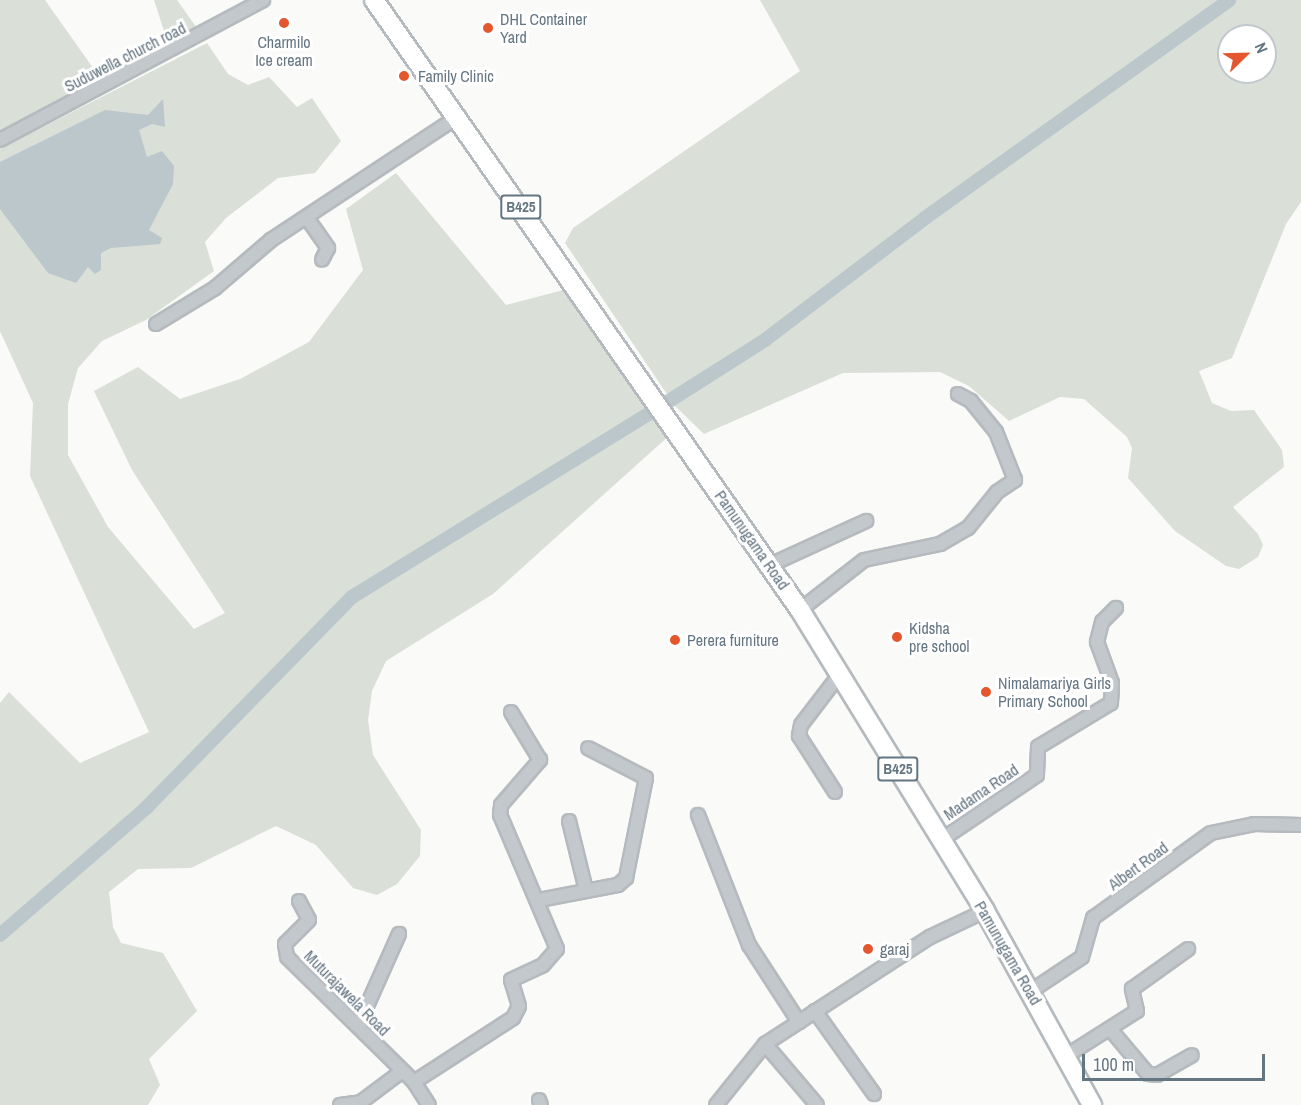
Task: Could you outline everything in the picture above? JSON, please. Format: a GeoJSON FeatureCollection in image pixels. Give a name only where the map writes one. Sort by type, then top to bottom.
{"type":"FeatureCollection","features":[{"type":"Feature","properties":{"kind":"main road","name":"Pamunugama Road"},"geometry":{"type":"LineString","coordinates":[[374,0],[459,116],[800,610],[985,911],[1092,1105]]}},
{"type":"Feature","properties":{"kind":"street","name":"Suduwella church road"},"geometry":{"type":"LineString","coordinates":[[0,140],[263,0]]}},
{"type":"Feature","properties":{"kind":"street"},"geometry":{"type":"LineString","coordinates":[[156,324],[215,288],[272,240],[459,116]]}},
{"type":"Feature","properties":{"kind":"street"},"geometry":{"type":"LineString","coordinates":[[307,218],[328,248],[322,260]]}},
{"type":"Feature","properties":{"kind":"street"},"geometry":{"type":"LineString","coordinates":[[800,610],[864,560],[940,544],[968,528],[997,492],[1016,480],[996,432],[971,401],[958,394]]}},
{"type":"Feature","properties":{"kind":"street"},"geometry":{"type":"LineString","coordinates":[[770,565],[866,521]]}},
{"type":"Feature","properties":{"kind":"street","name":"Madama Road"},"geometry":{"type":"LineString","coordinates":[[941,840],[1037,775],[1038,747],[1111,703],[1112,683],[1097,642],[1102,622],[1116,608]]}},
{"type":"Feature","properties":{"kind":"street"},"geometry":{"type":"LineString","coordinates":[[835,792],[799,736],[801,725],[840,674]]}},
{"type":"Feature","properties":{"kind":"street"},"geometry":{"type":"LineString","coordinates":[[414,1082],[517,1012],[511,981],[543,965],[557,949],[539,900],[500,815],[501,805],[540,760],[511,712]]}},
{"type":"Feature","properties":{"kind":"street"},"geometry":{"type":"LineString","coordinates":[[539,900],[618,885],[626,878],[647,783],[638,770],[588,748]]}},
{"type":"Feature","properties":{"kind":"street"},"geometry":{"type":"LineString","coordinates":[[698,815],[749,945],[799,1022]]}},
{"type":"Feature","properties":{"kind":"street"},"geometry":{"type":"LineString","coordinates":[[569,821],[586,890]]}},
{"type":"Feature","properties":{"kind":"street","name":"Albert Road"},"geometry":{"type":"LineString","coordinates":[[1031,991],[1083,955],[1093,918],[1211,833],[1254,824],[1301,825]]}},
{"type":"Feature","properties":{"kind":"street","name":"Muturajawela Road"},"geometry":{"type":"LineString","coordinates":[[299,901],[309,920],[285,944],[287,957],[358,1026],[401,1072],[414,1082],[429,1105]]}},
{"type":"Feature","properties":{"kind":"street"},"geometry":{"type":"LineString","coordinates":[[716,1105],[747,1060],[765,1044],[930,937],[985,911]]}},
{"type":"Feature","properties":{"kind":"street"},"geometry":{"type":"LineString","coordinates":[[358,1026],[399,934]]}},
{"type":"Feature","properties":{"kind":"street"},"geometry":{"type":"LineString","coordinates":[[1066,1056],[1137,1011],[1132,990],[1188,950]]}},
{"type":"Feature","properties":{"kind":"street"},"geometry":{"type":"LineString","coordinates":[[815,1011],[874,1094]]}},
{"type":"Feature","properties":{"kind":"street"},"geometry":{"type":"LineString","coordinates":[[1110,1029],[1148,1074],[1156,1075],[1191,1055]]}},
{"type":"Feature","properties":{"kind":"street"},"geometry":{"type":"LineString","coordinates":[[765,1044],[817,1105]]}},
{"type":"Feature","properties":{"kind":"street"},"geometry":{"type":"LineString","coordinates":[[340,1105],[361,1102],[401,1072]]}},
{"type":"Feature","properties":{"kind":"shaded area"},"geometry":{"type":"Polygon","coordinates":[[[0,0],[45,0],[103,82],[0,133],[0,0]]]}},
{"type":"Feature","properties":{"kind":"shaded area"},"geometry":{"type":"Polygon","coordinates":[[[154,0],[177,0],[199,31],[159,51],[164,31],[154,0]]]}},
{"type":"Feature","properties":{"kind":"shaded area"},"geometry":{"type":"Polygon","coordinates":[[[760,0],[1301,0],[1301,202],[1286,224],[1232,358],[1199,371],[1212,403],[1231,411],[1254,410],[1282,450],[1284,467],[1233,507],[1258,534],[1263,545],[1258,557],[1239,569],[1226,566],[1175,531],[1128,478],[1132,448],[1127,437],[1084,399],[1060,397],[1009,421],[969,386],[940,372],[843,373],[704,434],[675,406],[565,243],[573,228],[800,71],[760,0]]]}},
{"type":"Feature","properties":{"kind":"shaded area"},"geometry":{"type":"Polygon","coordinates":[[[207,43],[228,74],[248,85],[269,77],[297,107],[312,98],[341,141],[315,173],[278,178],[226,218],[205,242],[214,271],[146,320],[102,341],[78,368],[68,404],[68,455],[108,527],[194,629],[225,613],[132,470],[94,391],[138,367],[180,399],[240,379],[309,342],[363,270],[346,209],[396,173],[506,305],[567,289],[671,434],[493,594],[386,661],[372,691],[368,720],[373,755],[421,830],[420,856],[397,884],[377,895],[353,888],[316,845],[276,826],[191,868],[138,869],[109,892],[113,927],[121,943],[163,953],[197,1011],[149,1059],[160,1085],[148,1105],[0,1105],[0,703],[9,692],[80,763],[149,732],[30,476],[33,403],[0,331],[0,149],[207,43]]]}},
{"type":"Feature","properties":{"kind":"shaded area"},"geometry":{"type":"Polygon","coordinates":[[[163,99],[165,127],[152,124],[139,130],[147,157],[162,151],[174,166],[173,184],[149,230],[162,238],[160,244],[111,248],[101,253],[101,270],[95,274],[88,267],[76,283],[48,273],[0,209],[0,162],[105,110],[148,115],[163,99]]]}},
{"type":"Feature","properties":{"kind":"waterway"},"geometry":{"type":"LineString","coordinates":[[669,401],[765,340],[925,218],[1229,0]]}},
{"type":"Feature","properties":{"kind":"waterway"},"geometry":{"type":"LineString","coordinates":[[0,935],[146,808],[352,597],[650,413]]}},
{"type":"Feature","properties":{"kind":"place","name":"Charmilo Ice cream"},"geometry":{"type":"Point","coordinates":[284,23]}},
{"type":"Feature","properties":{"kind":"place","name":"DHL Container Yard"},"geometry":{"type":"Point","coordinates":[488,28]}},
{"type":"Feature","properties":{"kind":"place","name":"Family Clinic"},"geometry":{"type":"Point","coordinates":[404,76]}},
{"type":"Feature","properties":{"kind":"place","name":"Kidsha pre school"},"geometry":{"type":"Point","coordinates":[897,637]}},
{"type":"Feature","properties":{"kind":"place","name":"Perera furniture"},"geometry":{"type":"Point","coordinates":[675,640]}},
{"type":"Feature","properties":{"kind":"place","name":"Nimalamariya Girls Primary School"},"geometry":{"type":"Point","coordinates":[986,692]}},
{"type":"Feature","properties":{"kind":"place","name":"garaj"},"geometry":{"type":"Point","coordinates":[868,949]}}]}
